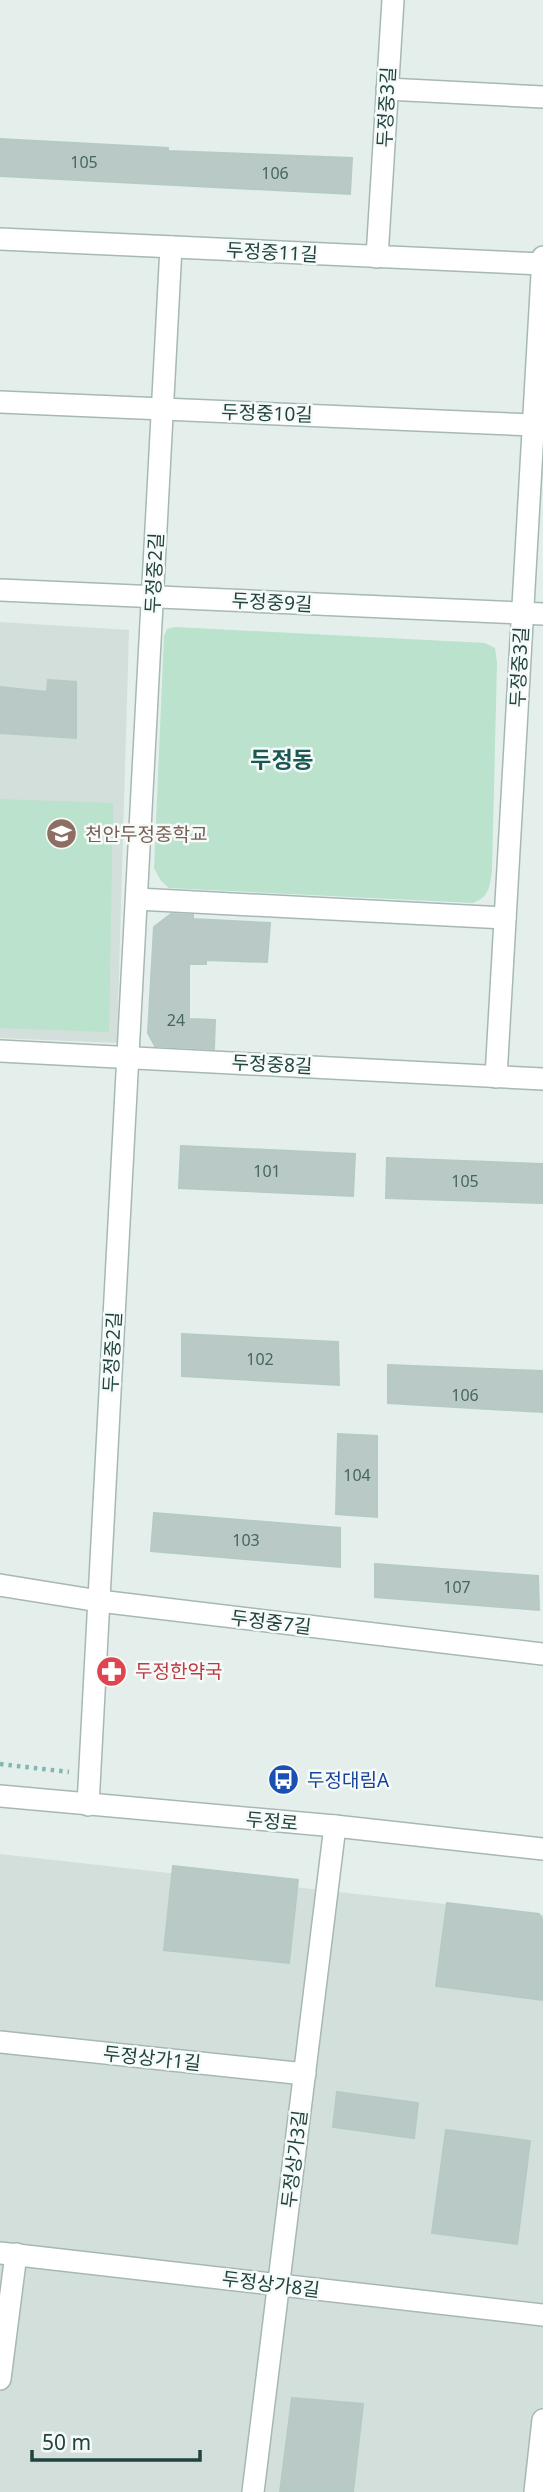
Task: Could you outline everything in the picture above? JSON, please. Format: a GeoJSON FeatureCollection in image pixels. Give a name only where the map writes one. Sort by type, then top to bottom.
{"type":"FeatureCollection","features":[{"type":"Feature","properties":{"kind":"street","name":"두정중3길"},"geometry":{"type":"LineString","coordinates":[[377,257],[393,0]]}},
{"type":"Feature","properties":{"kind":"street"},"geometry":{"type":"LineString","coordinates":[[387,89],[543,97]]}},
{"type":"Feature","properties":{"kind":"street","name":"두정중11길"},"geometry":{"type":"LineString","coordinates":[[0,239],[543,264]]}},
{"type":"Feature","properties":{"kind":"street","name":"두정중2길"},"geometry":{"type":"LineString","coordinates":[[88,1805],[171,247]]}},
{"type":"Feature","properties":{"kind":"street","name":"두정중3길"},"geometry":{"type":"LineString","coordinates":[[496,1077],[505,918],[533,614],[533,425],[543,257]]}},
{"type":"Feature","properties":{"kind":"street","name":"두정중10길"},"geometry":{"type":"LineString","coordinates":[[0,402],[533,425]]}},
{"type":"Feature","properties":{"kind":"street","name":"두정중9길"},"geometry":{"type":"LineString","coordinates":[[0,590],[533,614]]}},
{"type":"Feature","properties":{"kind":"street"},"geometry":{"type":"LineString","coordinates":[[136,899],[505,918]]}},
{"type":"Feature","properties":{"kind":"street","name":"두정중8길"},"geometry":{"type":"LineString","coordinates":[[0,1051],[543,1079]]}},
{"type":"Feature","properties":{"kind":"street","name":"두정중7길"},"geometry":{"type":"LineString","coordinates":[[0,1585],[99,1601],[543,1654]]}},
{"type":"Feature","properties":{"kind":"street","name":"두정로"},"geometry":{"type":"LineString","coordinates":[[0,1796],[335,1826],[543,1849]]}},
{"type":"Feature","properties":{"kind":"street","name":"두정상가3길"},"geometry":{"type":"LineString","coordinates":[[253,2492],[335,1826]]}},
{"type":"Feature","properties":{"kind":"street","name":"두정상가1길"},"geometry":{"type":"LineString","coordinates":[[0,2042],[304,2074]]}},
{"type":"Feature","properties":{"kind":"street"},"geometry":{"type":"LineString","coordinates":[[0,2379],[8,2254]]}},
{"type":"Feature","properties":{"kind":"street","name":"두정상가8길"},"geometry":{"type":"LineString","coordinates":[[8,2254],[543,2315]]}},
{"type":"Feature","properties":{"kind":"street"},"geometry":{"type":"LineString","coordinates":[[534,2492],[543,2420]]}},
{"type":"Feature","properties":{"kind":"path"},"geometry":{"type":"LineString","coordinates":[[0,1764],[90,1775]]}},
{"type":"Feature","properties":{"kind":"shaded area","name":"천안두정중학교"},"geometry":{"type":"Polygon","coordinates":[[[0,622],[129,630],[117,1043],[0,1038],[0,622]]]}},
{"type":"Feature","properties":{"kind":"shaded area"},"geometry":{"type":"Polygon","coordinates":[[[0,1854],[543,1915],[543,2492],[0,2492],[0,1854]]]}},
{"type":"Feature","properties":{"kind":"green space"},"geometry":{"type":"Polygon","coordinates":[[[175,627],[485,643],[495,648],[497,663],[492,871],[486,894],[473,903],[169,888],[161,881],[154,868],[164,636],[167,629],[175,627]]]}},
{"type":"Feature","properties":{"kind":"green space"},"geometry":{"type":"Polygon","coordinates":[[[0,799],[113,803],[109,1032],[0,1028],[0,799]]]}},
{"type":"Feature","properties":{"kind":"building"},"geometry":{"type":"Polygon","coordinates":[[[0,139],[168,148],[168,151],[352,158],[350,194],[0,176],[0,139]]]}},
{"type":"Feature","properties":{"kind":"building"},"geometry":{"type":"Polygon","coordinates":[[[48,680],[76,682],[76,738],[0,733],[0,687],[47,692],[48,680]]]}},
{"type":"Feature","properties":{"kind":"building"},"geometry":{"type":"Polygon","coordinates":[[[171,914],[193,915],[193,919],[270,923],[267,962],[206,960],[206,964],[189,964],[189,1019],[215,1020],[214,1049],[155,1046],[148,1033],[154,927],[171,914]]]}},
{"type":"Feature","properties":{"kind":"building"},"geometry":{"type":"Polygon","coordinates":[[[181,1146],[355,1154],[353,1196],[179,1188],[181,1146]]]}},
{"type":"Feature","properties":{"kind":"building"},"geometry":{"type":"Polygon","coordinates":[[[387,1158],[543,1164],[543,1203],[386,1198],[387,1158]]]}},
{"type":"Feature","properties":{"kind":"building"},"geometry":{"type":"Polygon","coordinates":[[[182,1334],[338,1342],[339,1385],[182,1376],[182,1334]]]}},
{"type":"Feature","properties":{"kind":"building"},"geometry":{"type":"Polygon","coordinates":[[[388,1365],[543,1371],[542,1412],[388,1403],[388,1365]]]}},
{"type":"Feature","properties":{"kind":"building"},"geometry":{"type":"Polygon","coordinates":[[[338,1434],[377,1436],[377,1517],[336,1514],[338,1434]]]}},
{"type":"Feature","properties":{"kind":"building"},"geometry":{"type":"Polygon","coordinates":[[[154,1513],[340,1528],[340,1567],[151,1551],[154,1513]]]}},
{"type":"Feature","properties":{"kind":"building"},"geometry":{"type":"Polygon","coordinates":[[[375,1564],[538,1576],[539,1610],[375,1597],[375,1564]]]}},
{"type":"Feature","properties":{"kind":"building"},"geometry":{"type":"Polygon","coordinates":[[[173,1866],[298,1880],[289,1963],[164,1950],[173,1866]]]}},
{"type":"Feature","properties":{"kind":"building"},"geometry":{"type":"Polygon","coordinates":[[[447,1903],[539,1914],[543,1921],[543,2000],[436,1986],[447,1903]]]}},
{"type":"Feature","properties":{"kind":"building"},"geometry":{"type":"Polygon","coordinates":[[[337,2092],[418,2103],[414,2138],[333,2127],[337,2092]]]}},
{"type":"Feature","properties":{"kind":"building"},"geometry":{"type":"Polygon","coordinates":[[[446,2130],[530,2141],[517,2244],[432,2233],[446,2130]]]}},
{"type":"Feature","properties":{"kind":"building"},"geometry":{"type":"Polygon","coordinates":[[[292,2398],[363,2404],[353,2492],[280,2492],[292,2398]]]}},
{"type":"Feature","properties":{"kind":"place","name":"천안두정중학교"},"geometry":{"type":"Point","coordinates":[62,834]}},
{"type":"Feature","properties":{"kind":"place","name":"두정한약국"},"geometry":{"type":"Point","coordinates":[112,1671]}},
{"type":"Feature","properties":{"kind":"place","name":"두정대림A"},"geometry":{"type":"Point","coordinates":[284,1780]}},
{"type":"Feature","properties":{"kind":"district","name":"두정동"},"geometry":{"type":"Point","coordinates":[282,760]}}]}
